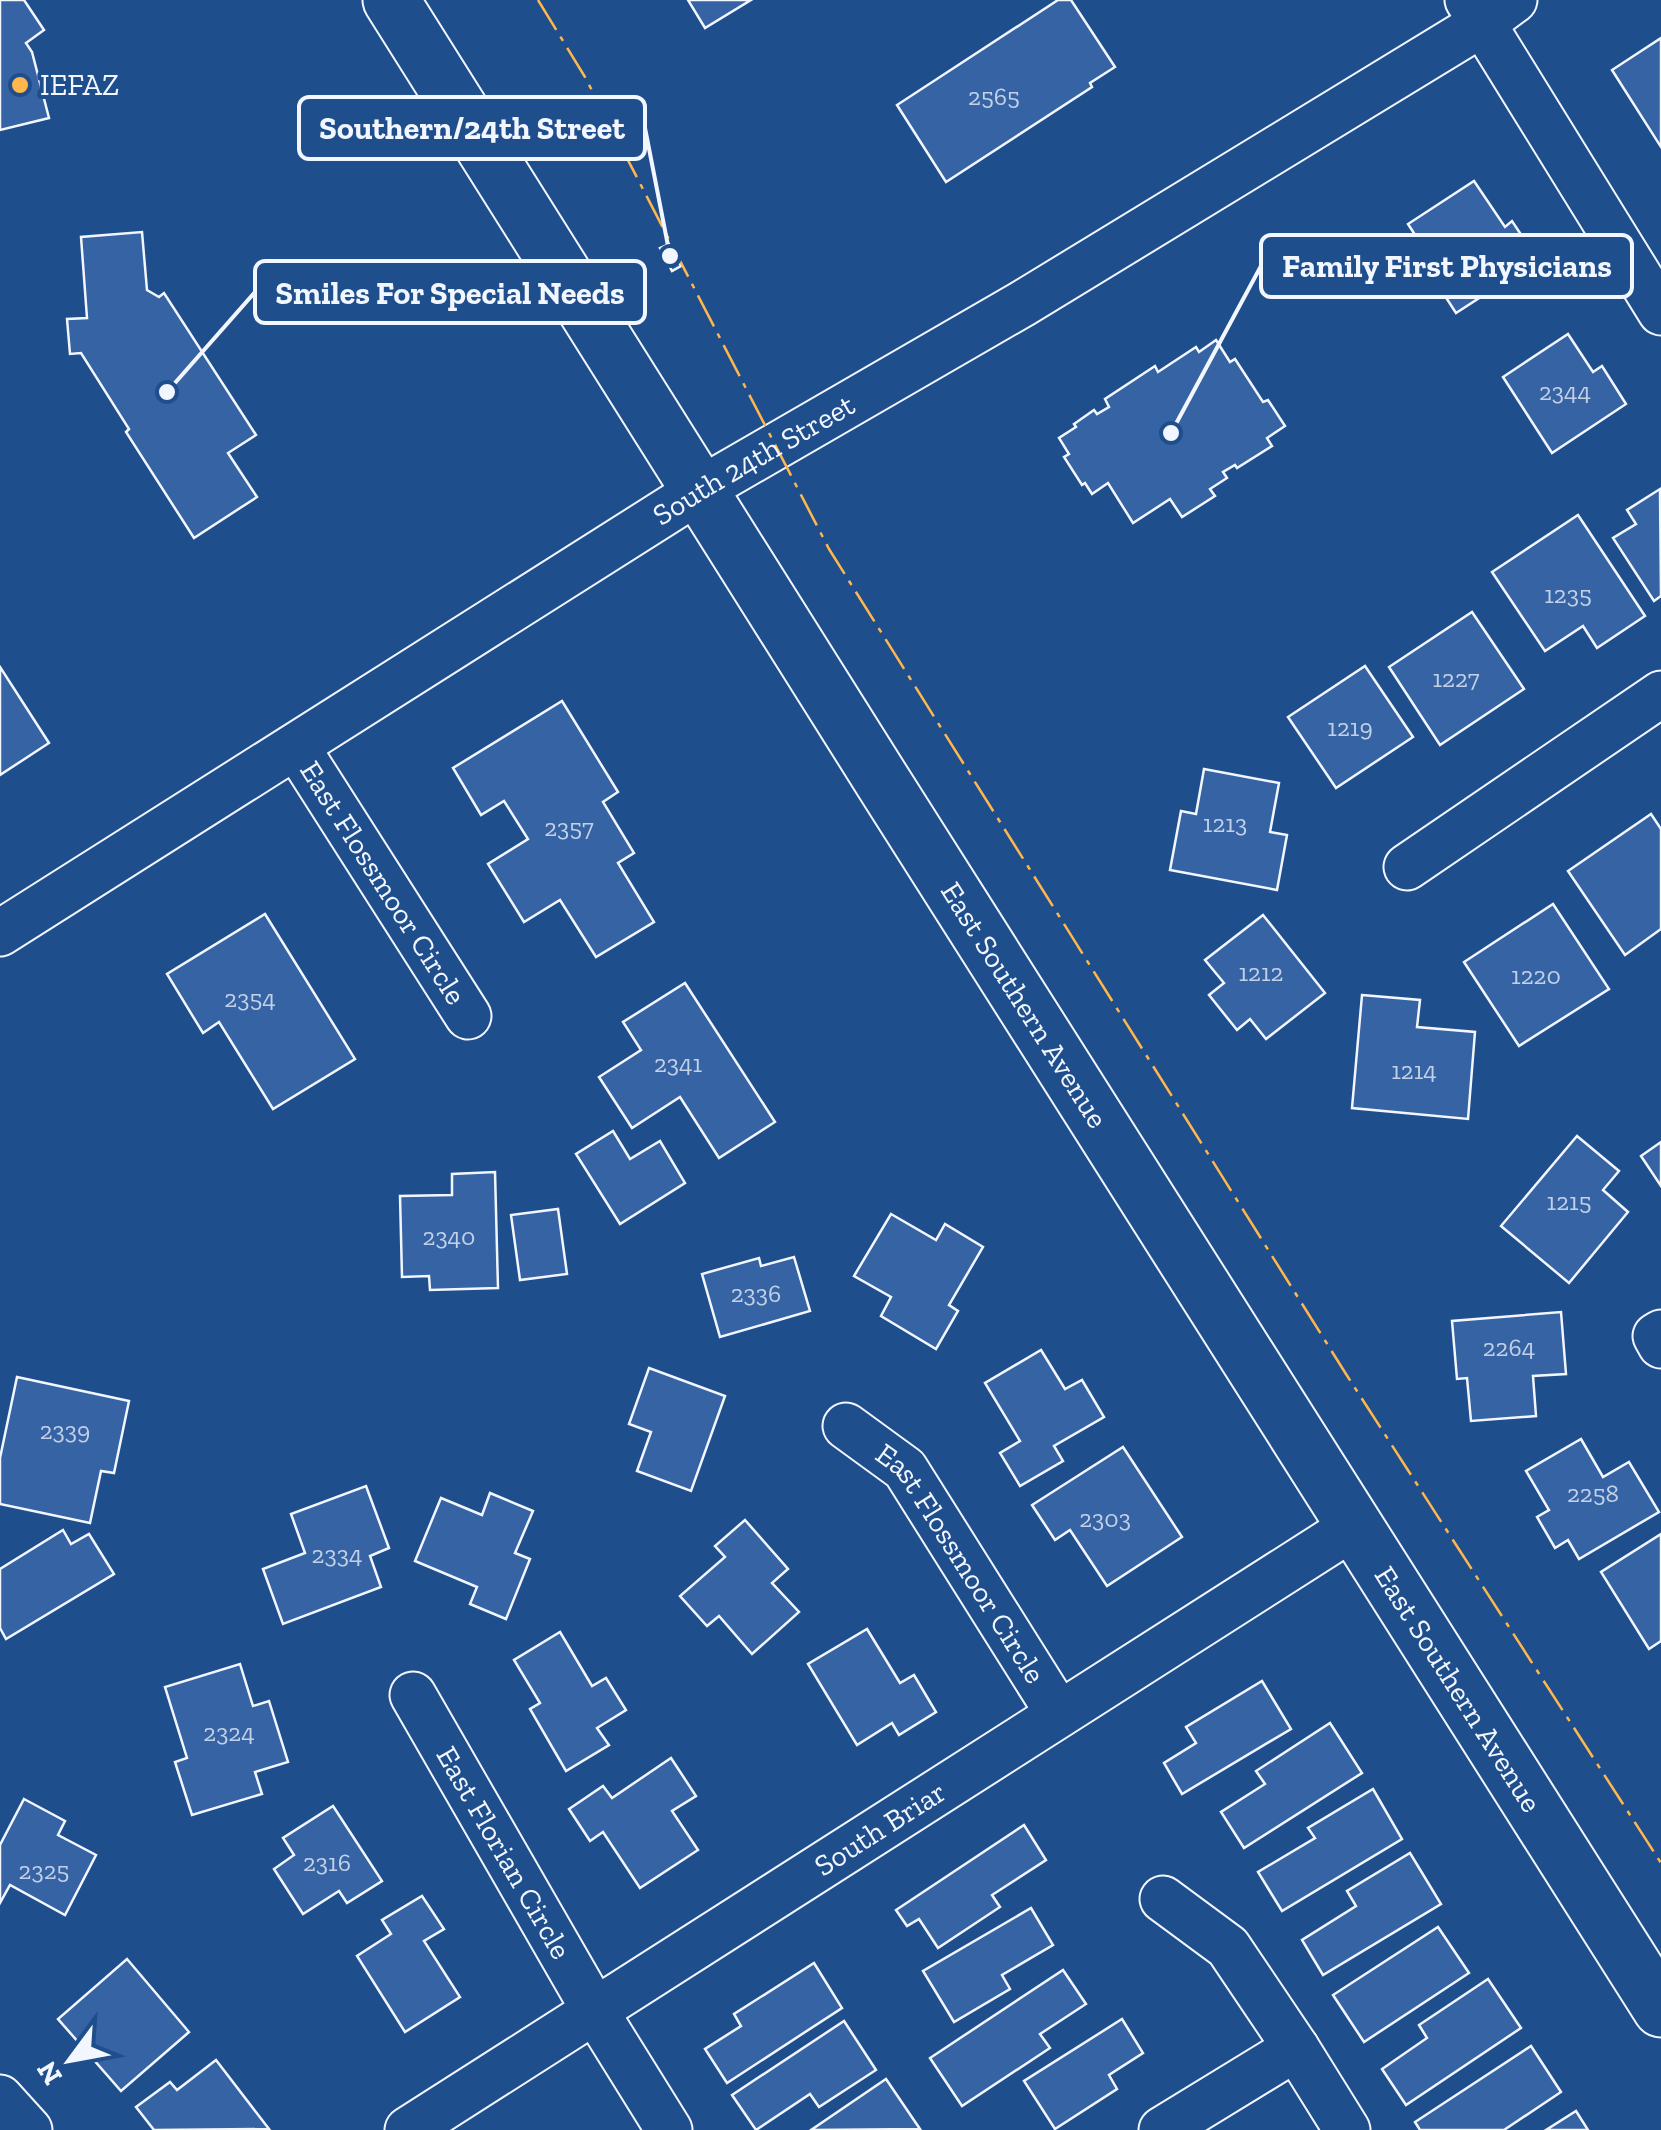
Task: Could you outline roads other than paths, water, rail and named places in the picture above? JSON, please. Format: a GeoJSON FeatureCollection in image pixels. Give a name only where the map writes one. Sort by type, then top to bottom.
{"type":"FeatureCollection","features":[{"type":"Feature","properties":{"kind":"main road","name":"East Southern Avenue"},"geometry":{"type":"LineString","coordinates":[[391,0],[1661,2009]]}},
{"type":"Feature","properties":{"kind":"street","name":"South 24th Street"},"geometry":{"type":"LineString","coordinates":[[0,934],[700,490],[1022,304],[1488,8]]}},
{"type":"Feature","properties":{"kind":"street"},"geometry":{"type":"LineString","coordinates":[[1488,8],[1661,312]]}},
{"type":"Feature","properties":{"kind":"street"},"geometry":{"type":"LineString","coordinates":[[1407,867],[1661,694]]}},
{"type":"Feature","properties":{"kind":"street","name":"East Flossmoor Circle"},"geometry":{"type":"LineString","coordinates":[[296,748],[468,1016]]}},
{"type":"Feature","properties":{"kind":"street","name":"East Flossmoor Circle"},"geometry":{"type":"LineString","coordinates":[[846,1426],[906,1470],[1059,1714]]}},
{"type":"Feature","properties":{"kind":"street","name":"South Briar"},"geometry":{"type":"LineString","coordinates":[[408,2130],[1354,1527]]}},
{"type":"Feature","properties":{"kind":"street","name":"East Florian Circle"},"geometry":{"type":"LineString","coordinates":[[413,1695],[595,2011],[669,2130]]}},
{"type":"Feature","properties":{"kind":"street"},"geometry":{"type":"LineString","coordinates":[[1163,1898],[1228,1947],[1347,2130]]}},
{"type":"Feature","properties":{"kind":"street"},"geometry":{"type":"LineString","coordinates":[[1162,2130],[1296,2048]]}},
{"type":"Feature","properties":{"kind":"street"},"geometry":{"type":"LineString","coordinates":[[0,2098],[29,2130]]}},
{"type":"Feature","properties":{"kind":"place","name":"IEFAZ"},"geometry":{"type":"Point","coordinates":[20,85]}},
{"type":"Feature","properties":{"kind":"place","name":"Southern/24th Street"},"geometry":{"type":"Point","coordinates":[670,256]}},
{"type":"Feature","properties":{"kind":"place","name":"Smiles For Special Needs"},"geometry":{"type":"Point","coordinates":[167,392]}},
{"type":"Feature","properties":{"kind":"place","name":"Family First Physicians"},"geometry":{"type":"Point","coordinates":[1171,433]}}]}
